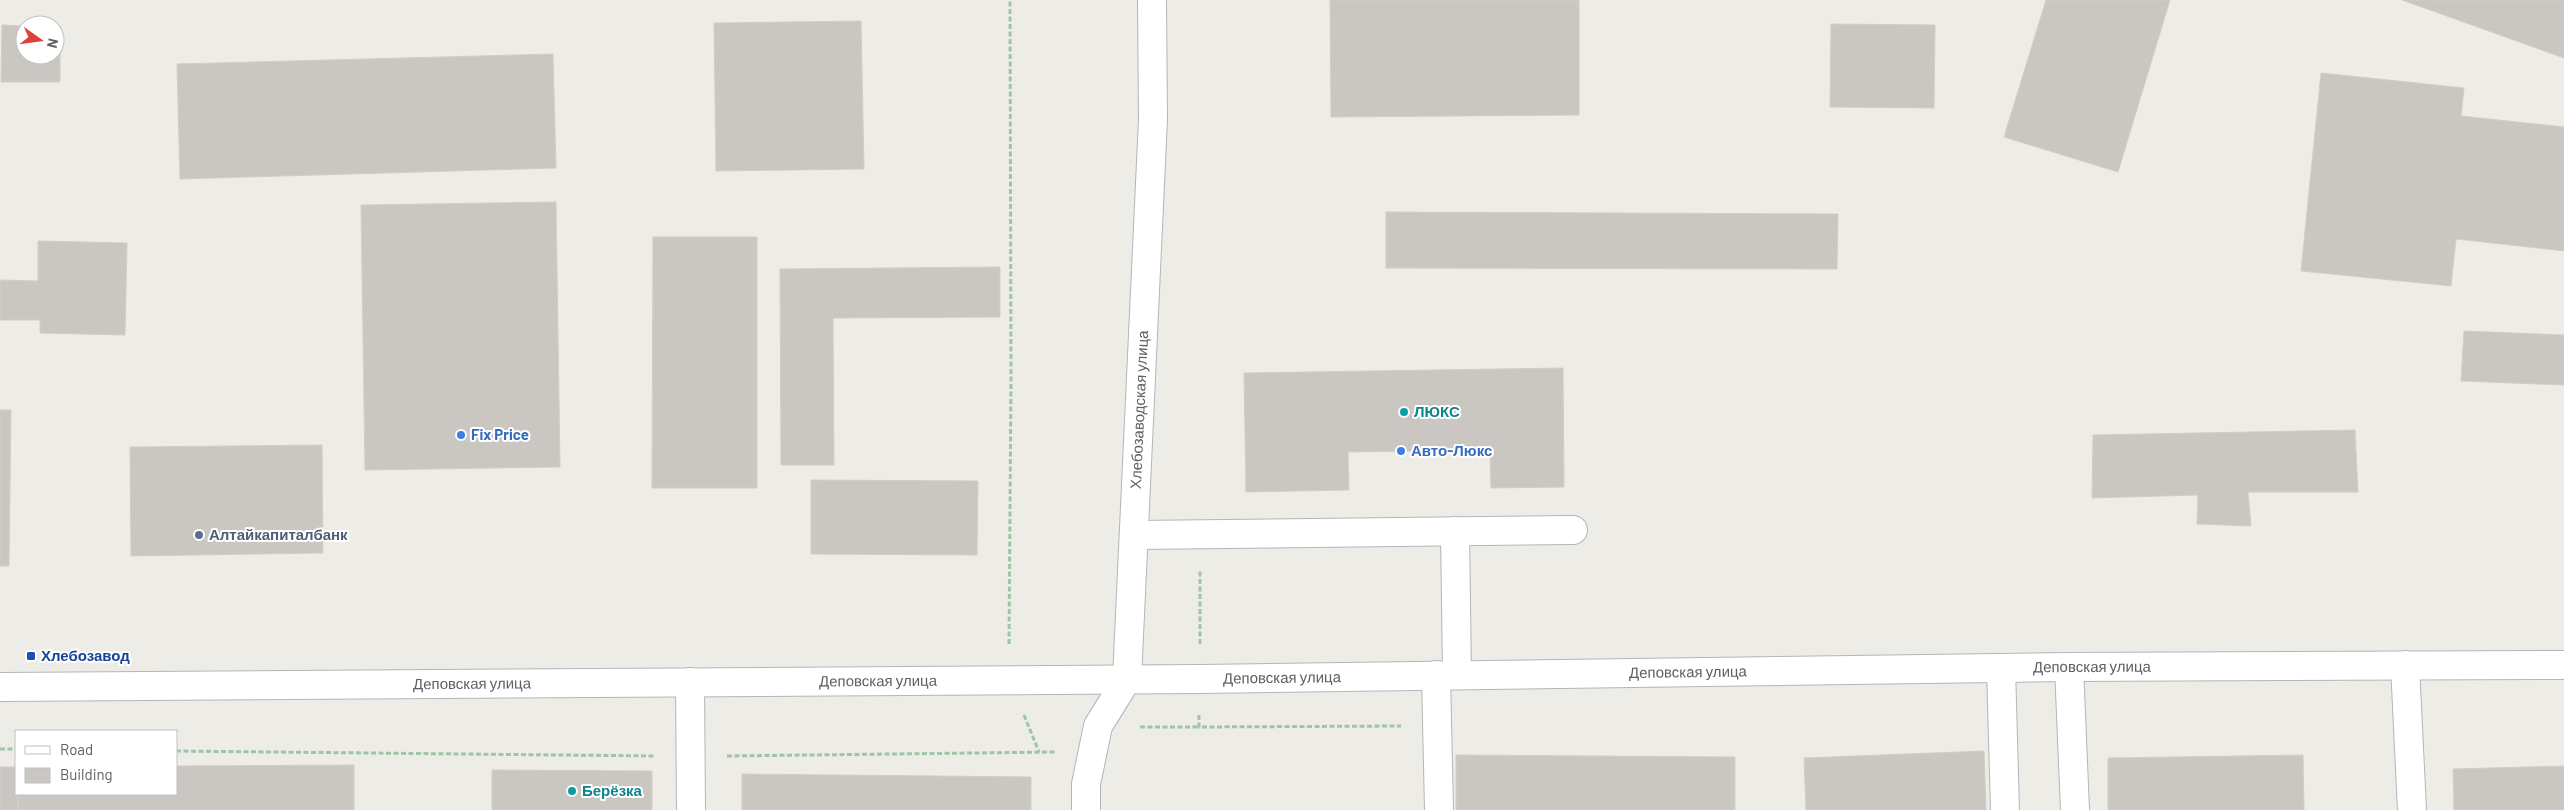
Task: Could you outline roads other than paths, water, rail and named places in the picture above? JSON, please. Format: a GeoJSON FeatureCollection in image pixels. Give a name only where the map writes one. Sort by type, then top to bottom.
{"type":"FeatureCollection","features":[{"type":"Feature","properties":{"kind":"street","name":"Хлебозаводская улица"},"geometry":{"type":"LineString","coordinates":[[1086,810],[1086,784],[1090,754],[1098,726],[1127,679],[1153,119],[1152,0]]}},
{"type":"Feature","properties":{"kind":"street"},"geometry":{"type":"LineString","coordinates":[[1134,535],[1572,530]]}},
{"type":"Feature","properties":{"kind":"street"},"geometry":{"type":"LineString","coordinates":[[1439,810],[1455,531]]}},
{"type":"Feature","properties":{"kind":"street"},"geometry":{"type":"LineString","coordinates":[[2405,665],[2412,810]]}},
{"type":"Feature","properties":{"kind":"street","name":"Деповская улица"},"geometry":{"type":"LineString","coordinates":[[0,687],[1127,679],[2069,667],[2564,665]]}},
{"type":"Feature","properties":{"kind":"street"},"geometry":{"type":"LineString","coordinates":[[2069,667],[2075,810]]}},
{"type":"Feature","properties":{"kind":"street"},"geometry":{"type":"LineString","coordinates":[[2001,668],[2005,810]]}},
{"type":"Feature","properties":{"kind":"street"},"geometry":{"type":"LineString","coordinates":[[690,682],[691,810]]}},
{"type":"Feature","properties":{"kind":"place","name":"ЛЮКС"},"geometry":{"type":"Point","coordinates":[1404,412]}},
{"type":"Feature","properties":{"kind":"place","name":"Fix Price"},"geometry":{"type":"Point","coordinates":[461,435]}},
{"type":"Feature","properties":{"kind":"place","name":"Авто-Люкс"},"geometry":{"type":"Point","coordinates":[1401,451]}},
{"type":"Feature","properties":{"kind":"place","name":"Алтайкапиталбанк"},"geometry":{"type":"Point","coordinates":[199,535]}},
{"type":"Feature","properties":{"kind":"place","name":"Хлебозавод"},"geometry":{"type":"Point","coordinates":[31,656]}},
{"type":"Feature","properties":{"kind":"place","name":"Берёзка"},"geometry":{"type":"Point","coordinates":[572,791]}}]}
